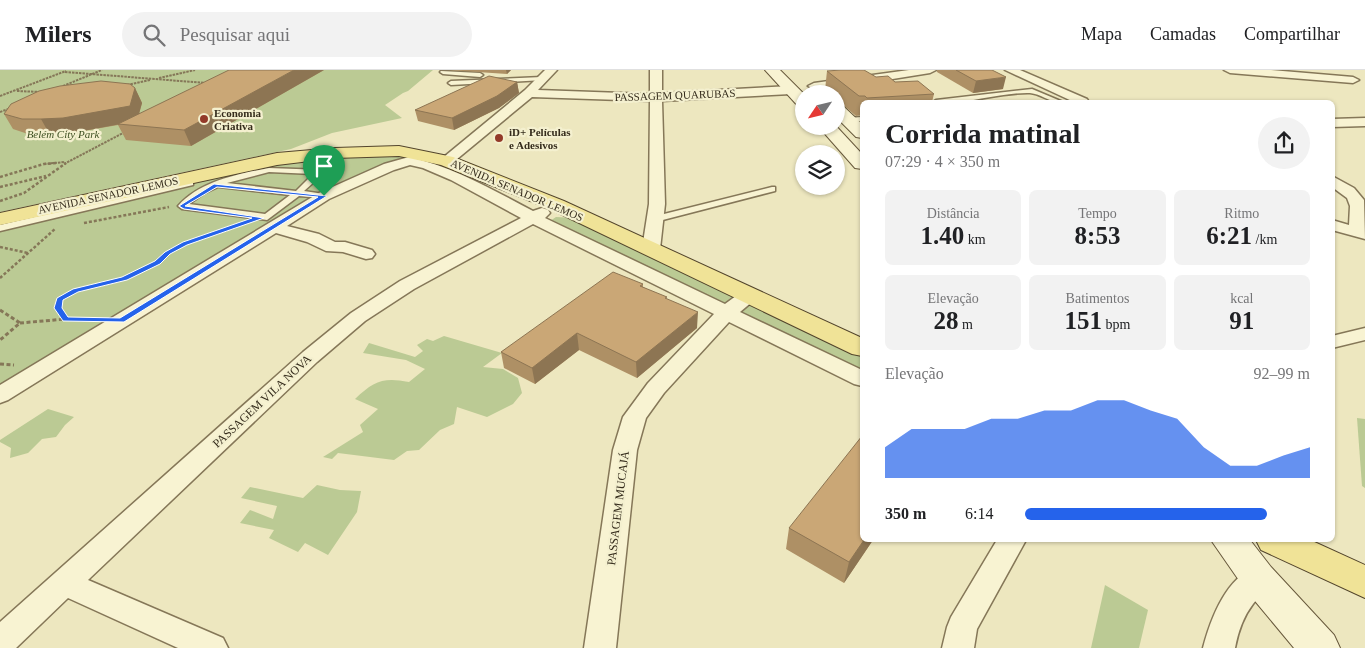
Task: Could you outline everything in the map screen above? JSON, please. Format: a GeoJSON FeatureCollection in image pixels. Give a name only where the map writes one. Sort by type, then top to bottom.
{"type":"FeatureCollection","features":[{"type":"Feature","properties":{"kind":"main road"},"geometry":{"type":"LineString","coordinates":[[772,70],[795,94]]}},
{"type":"Feature","properties":{"kind":"main road"},"geometry":{"type":"LineString","coordinates":[[802,75],[812,85]]}},
{"type":"Feature","properties":{"kind":"main road"},"geometry":{"type":"LineString","coordinates":[[845,113],[856,119]]}},
{"type":"Feature","properties":{"kind":"main road"},"geometry":{"type":"LineString","coordinates":[[835,135],[860,162]]}},
{"type":"Feature","properties":{"kind":"main road","name":"AVENIDA SENADOR LEMOS"},"geometry":{"type":"LineString","coordinates":[[0,219],[277,159],[325,154],[390,151],[446,161],[557,205],[860,347]]}},
{"type":"Feature","properties":{"kind":"main road"},"geometry":{"type":"LineString","coordinates":[[1231,542],[1258,578],[1320,648]]}},
{"type":"Feature","properties":{"kind":"main road"},"geometry":{"type":"LineString","coordinates":[[1278,542],[1365,582]]}},
{"type":"Feature","properties":{"kind":"street"},"geometry":{"type":"LineString","coordinates":[[651,249],[657,204],[658,97],[656,70]]}},
{"type":"Feature","properties":{"kind":"street"},"geometry":{"type":"LineString","coordinates":[[841,85],[930,70]]}},
{"type":"Feature","properties":{"kind":"street"},"geometry":{"type":"LineString","coordinates":[[1011,70],[1078,100]]}},
{"type":"Feature","properties":{"kind":"street"},"geometry":{"type":"LineString","coordinates":[[1230,70],[1353,80]]}},
{"type":"Feature","properties":{"kind":"street"},"geometry":{"type":"LineString","coordinates":[[1332,70],[1365,86]]}},
{"type":"Feature","properties":{"kind":"street"},"geometry":{"type":"LineString","coordinates":[[446,161],[529,93],[546,75]]}},
{"type":"Feature","properties":{"kind":"street","name":"PASSAGEM QUARUBAS"},"geometry":{"type":"LineString","coordinates":[[529,93],[658,97],[791,90]]}},
{"type":"Feature","properties":{"kind":"street"},"geometry":{"type":"LineString","coordinates":[[1335,123],[1365,122]]}},
{"type":"Feature","properties":{"kind":"street","name":"AVENIDA SENADOR LEMOS"},"geometry":{"type":"LineString","coordinates":[[324,196],[389,167],[409,161],[427,165],[456,177],[533,218],[860,378]]}},
{"type":"Feature","properties":{"kind":"street"},"geometry":{"type":"LineString","coordinates":[[1335,182],[1354,194],[1360,205],[1361,233],[1335,226]]}},
{"type":"Feature","properties":{"kind":"street"},"geometry":{"type":"LineString","coordinates":[[0,395],[122,320],[267,222],[324,196]]}},
{"type":"Feature","properties":{"kind":"street","name":"PASSAGEM VILA NOVA"},"geometry":{"type":"LineString","coordinates":[[0,642],[310,357],[358,317],[406,285],[557,205]]}},
{"type":"Feature","properties":{"kind":"street"},"geometry":{"type":"LineString","coordinates":[[267,222],[332,246],[345,247],[366,254]]}},
{"type":"Feature","properties":{"kind":"street","name":"PASSAGEM MUCAJÁ"},"geometry":{"type":"LineString","coordinates":[[600,648],[625,450],[635,417],[656,388],[726,313],[749,296]]}},
{"type":"Feature","properties":{"kind":"street"},"geometry":{"type":"LineString","coordinates":[[1335,341],[1365,334]]}},
{"type":"Feature","properties":{"kind":"street"},"geometry":{"type":"LineString","coordinates":[[958,648],[962,627],[1011,542]]}},
{"type":"Feature","properties":{"kind":"street"},"geometry":{"type":"LineString","coordinates":[[1219,648],[1232,610],[1246,588],[1258,578]]}},
{"type":"Feature","properties":{"kind":"street"},"geometry":{"type":"LineString","coordinates":[[64,583],[212,648]]}},
{"type":"Feature","properties":{"kind":"lane"},"geometry":{"type":"LineString","coordinates":[[442,72],[506,79]]}},
{"type":"Feature","properties":{"kind":"lane"},"geometry":{"type":"LineString","coordinates":[[451,83],[546,75]]}},
{"type":"Feature","properties":{"kind":"lane"},"geometry":{"type":"LineString","coordinates":[[953,100],[1032,91],[1055,100]]}},
{"type":"Feature","properties":{"kind":"lane"},"geometry":{"type":"LineString","coordinates":[[0,228],[177,187],[252,164]]}},
{"type":"Feature","properties":{"kind":"lane"},"geometry":{"type":"LineString","coordinates":[[269,170],[320,172],[298,193],[270,215],[267,222],[182,206],[216,185],[232,179],[269,170]]}},
{"type":"Feature","properties":{"kind":"lane"},"geometry":{"type":"LineString","coordinates":[[216,185],[324,196]]}},
{"type":"Feature","properties":{"kind":"lane"},"geometry":{"type":"LineString","coordinates":[[655,219],[772,189]]}},
{"type":"Feature","properties":{"kind":"path"},"geometry":{"type":"LineString","coordinates":[[0,96],[69,70]]}},
{"type":"Feature","properties":{"kind":"path"},"geometry":{"type":"LineString","coordinates":[[57,89],[102,70]]}},
{"type":"Feature","properties":{"kind":"path"},"geometry":{"type":"LineString","coordinates":[[121,87],[194,70]]}},
{"type":"Feature","properties":{"kind":"path"},"geometry":{"type":"LineString","coordinates":[[65,72],[211,82]]}},
{"type":"Feature","properties":{"kind":"path"},"geometry":{"type":"LineString","coordinates":[[14,91],[48,92],[40,96]]}},
{"type":"Feature","properties":{"kind":"path"},"geometry":{"type":"LineString","coordinates":[[0,112],[16,106]]}},
{"type":"Feature","properties":{"kind":"path"},"geometry":{"type":"LineString","coordinates":[[0,202],[24,193],[67,162],[127,132]]}},
{"type":"Feature","properties":{"kind":"path"},"geometry":{"type":"LineString","coordinates":[[0,177],[44,164],[67,162]]}},
{"type":"Feature","properties":{"kind":"path"},"geometry":{"type":"LineString","coordinates":[[0,187],[48,175]]}},
{"type":"Feature","properties":{"kind":"path"},"geometry":{"type":"LineString","coordinates":[[84,223],[182,206]]}},
{"type":"Feature","properties":{"kind":"path"},"geometry":{"type":"LineString","coordinates":[[66,319],[58,308],[59,299],[76,291],[125,278],[158,263],[168,253],[185,244],[267,222]]}},
{"type":"Feature","properties":{"kind":"path"},"geometry":{"type":"LineString","coordinates":[[0,278],[56,228],[47,230]]}},
{"type":"Feature","properties":{"kind":"path"},"geometry":{"type":"LineString","coordinates":[[0,247],[28,253]]}},
{"type":"Feature","properties":{"kind":"path"},"geometry":{"type":"LineString","coordinates":[[0,310],[20,323]]}},
{"type":"Feature","properties":{"kind":"path"},"geometry":{"type":"LineString","coordinates":[[0,340],[20,323],[66,319],[122,320]]}},
{"type":"Feature","properties":{"kind":"green space","name":"Belém City Park"},"geometry":{"type":"Polygon","coordinates":[[[0,70],[433,70],[408,91],[385,105],[402,118],[332,133],[291,149],[0,212],[0,70]]]}},
{"type":"Feature","properties":{"kind":"green space"},"geometry":{"type":"Polygon","coordinates":[[[420,155],[324,196],[0,395],[0,219],[277,159],[420,155]]]}},
{"type":"Feature","properties":{"kind":"green space"},"geometry":{"type":"Polygon","coordinates":[[[556,217],[575,218],[860,352],[860,370],[761,324],[550,221],[556,217]]]}},
{"type":"Feature","properties":{"kind":"green space"},"geometry":{"type":"Polygon","coordinates":[[[444,336],[502,353],[483,367],[503,369],[518,378],[522,393],[513,404],[487,417],[457,407],[454,424],[440,430],[419,450],[407,451],[394,460],[338,453],[332,459],[323,457],[363,432],[360,425],[378,409],[355,399],[374,384],[385,380],[409,382],[425,369],[406,360],[363,353],[369,343],[415,357],[423,351],[417,345],[427,339],[433,341],[444,336]]]}},
{"type":"Feature","properties":{"kind":"green space"},"geometry":{"type":"Polygon","coordinates":[[[48,409],[74,417],[56,437],[42,439],[28,453],[10,458],[11,448],[0,442],[0,440],[48,409]]]}},
{"type":"Feature","properties":{"kind":"green space"},"geometry":{"type":"Polygon","coordinates":[[[1357,418],[1365,419],[1365,488],[1362,486],[1357,418]]]}},
{"type":"Feature","properties":{"kind":"green space"},"geometry":{"type":"Polygon","coordinates":[[[317,485],[340,490],[361,491],[357,512],[328,555],[305,543],[298,552],[269,538],[274,530],[240,523],[250,510],[273,519],[277,506],[241,498],[250,487],[303,498],[317,485]]]}},
{"type":"Feature","properties":{"kind":"green space"},"geometry":{"type":"Polygon","coordinates":[[[1105,585],[1148,610],[1139,648],[1091,648],[1105,585]]]}},
{"type":"Feature","properties":{"kind":"building"},"geometry":{"type":"Polygon","coordinates":[[[229,70],[294,70],[184,130],[118,124],[229,70]]]}},
{"type":"Feature","properties":{"kind":"building"},"geometry":{"type":"Polygon","coordinates":[[[864,70],[876,77],[888,76],[895,82],[918,81],[934,94],[867,98],[859,96],[827,71],[864,70]]]}},
{"type":"Feature","properties":{"kind":"building"},"geometry":{"type":"Polygon","coordinates":[[[956,70],[992,70],[1006,77],[976,81],[956,70]]]}},
{"type":"Feature","properties":{"kind":"building"},"geometry":{"type":"Polygon","coordinates":[[[489,76],[517,82],[497,96],[452,118],[415,110],[489,76]]]}},
{"type":"Feature","properties":{"kind":"building"},"geometry":{"type":"Polygon","coordinates":[[[101,81],[130,84],[135,88],[130,106],[63,118],[22,119],[4,114],[11,104],[39,91],[60,86],[101,81]]]}},
{"type":"Feature","properties":{"kind":"building"},"geometry":{"type":"Polygon","coordinates":[[[613,272],[643,284],[640,286],[698,312],[636,362],[577,333],[532,368],[501,352],[613,272]]]}},
{"type":"Feature","properties":{"kind":"building"},"geometry":{"type":"Polygon","coordinates":[[[860,439],[860,542],[863,542],[849,562],[789,528],[860,439]]]}},
{"type":"Feature","properties":{"kind":"place","name":"Economia Criativa"},"geometry":{"type":"Point","coordinates":[204,119]}},
{"type":"Feature","properties":{"kind":"place","name":"iD+ Películas e Adesivos"},"geometry":{"type":"Point","coordinates":[499,138]}},
{"type":"Feature","properties":{"kind":"route"},"geometry":{"type":"LineString","coordinates":[[216,185],[324,196],[122,320],[66,319],[58,308],[59,299],[76,291],[125,278],[158,263],[168,253],[185,244],[261,218],[182,206],[184,203],[216,185]]}}]}
